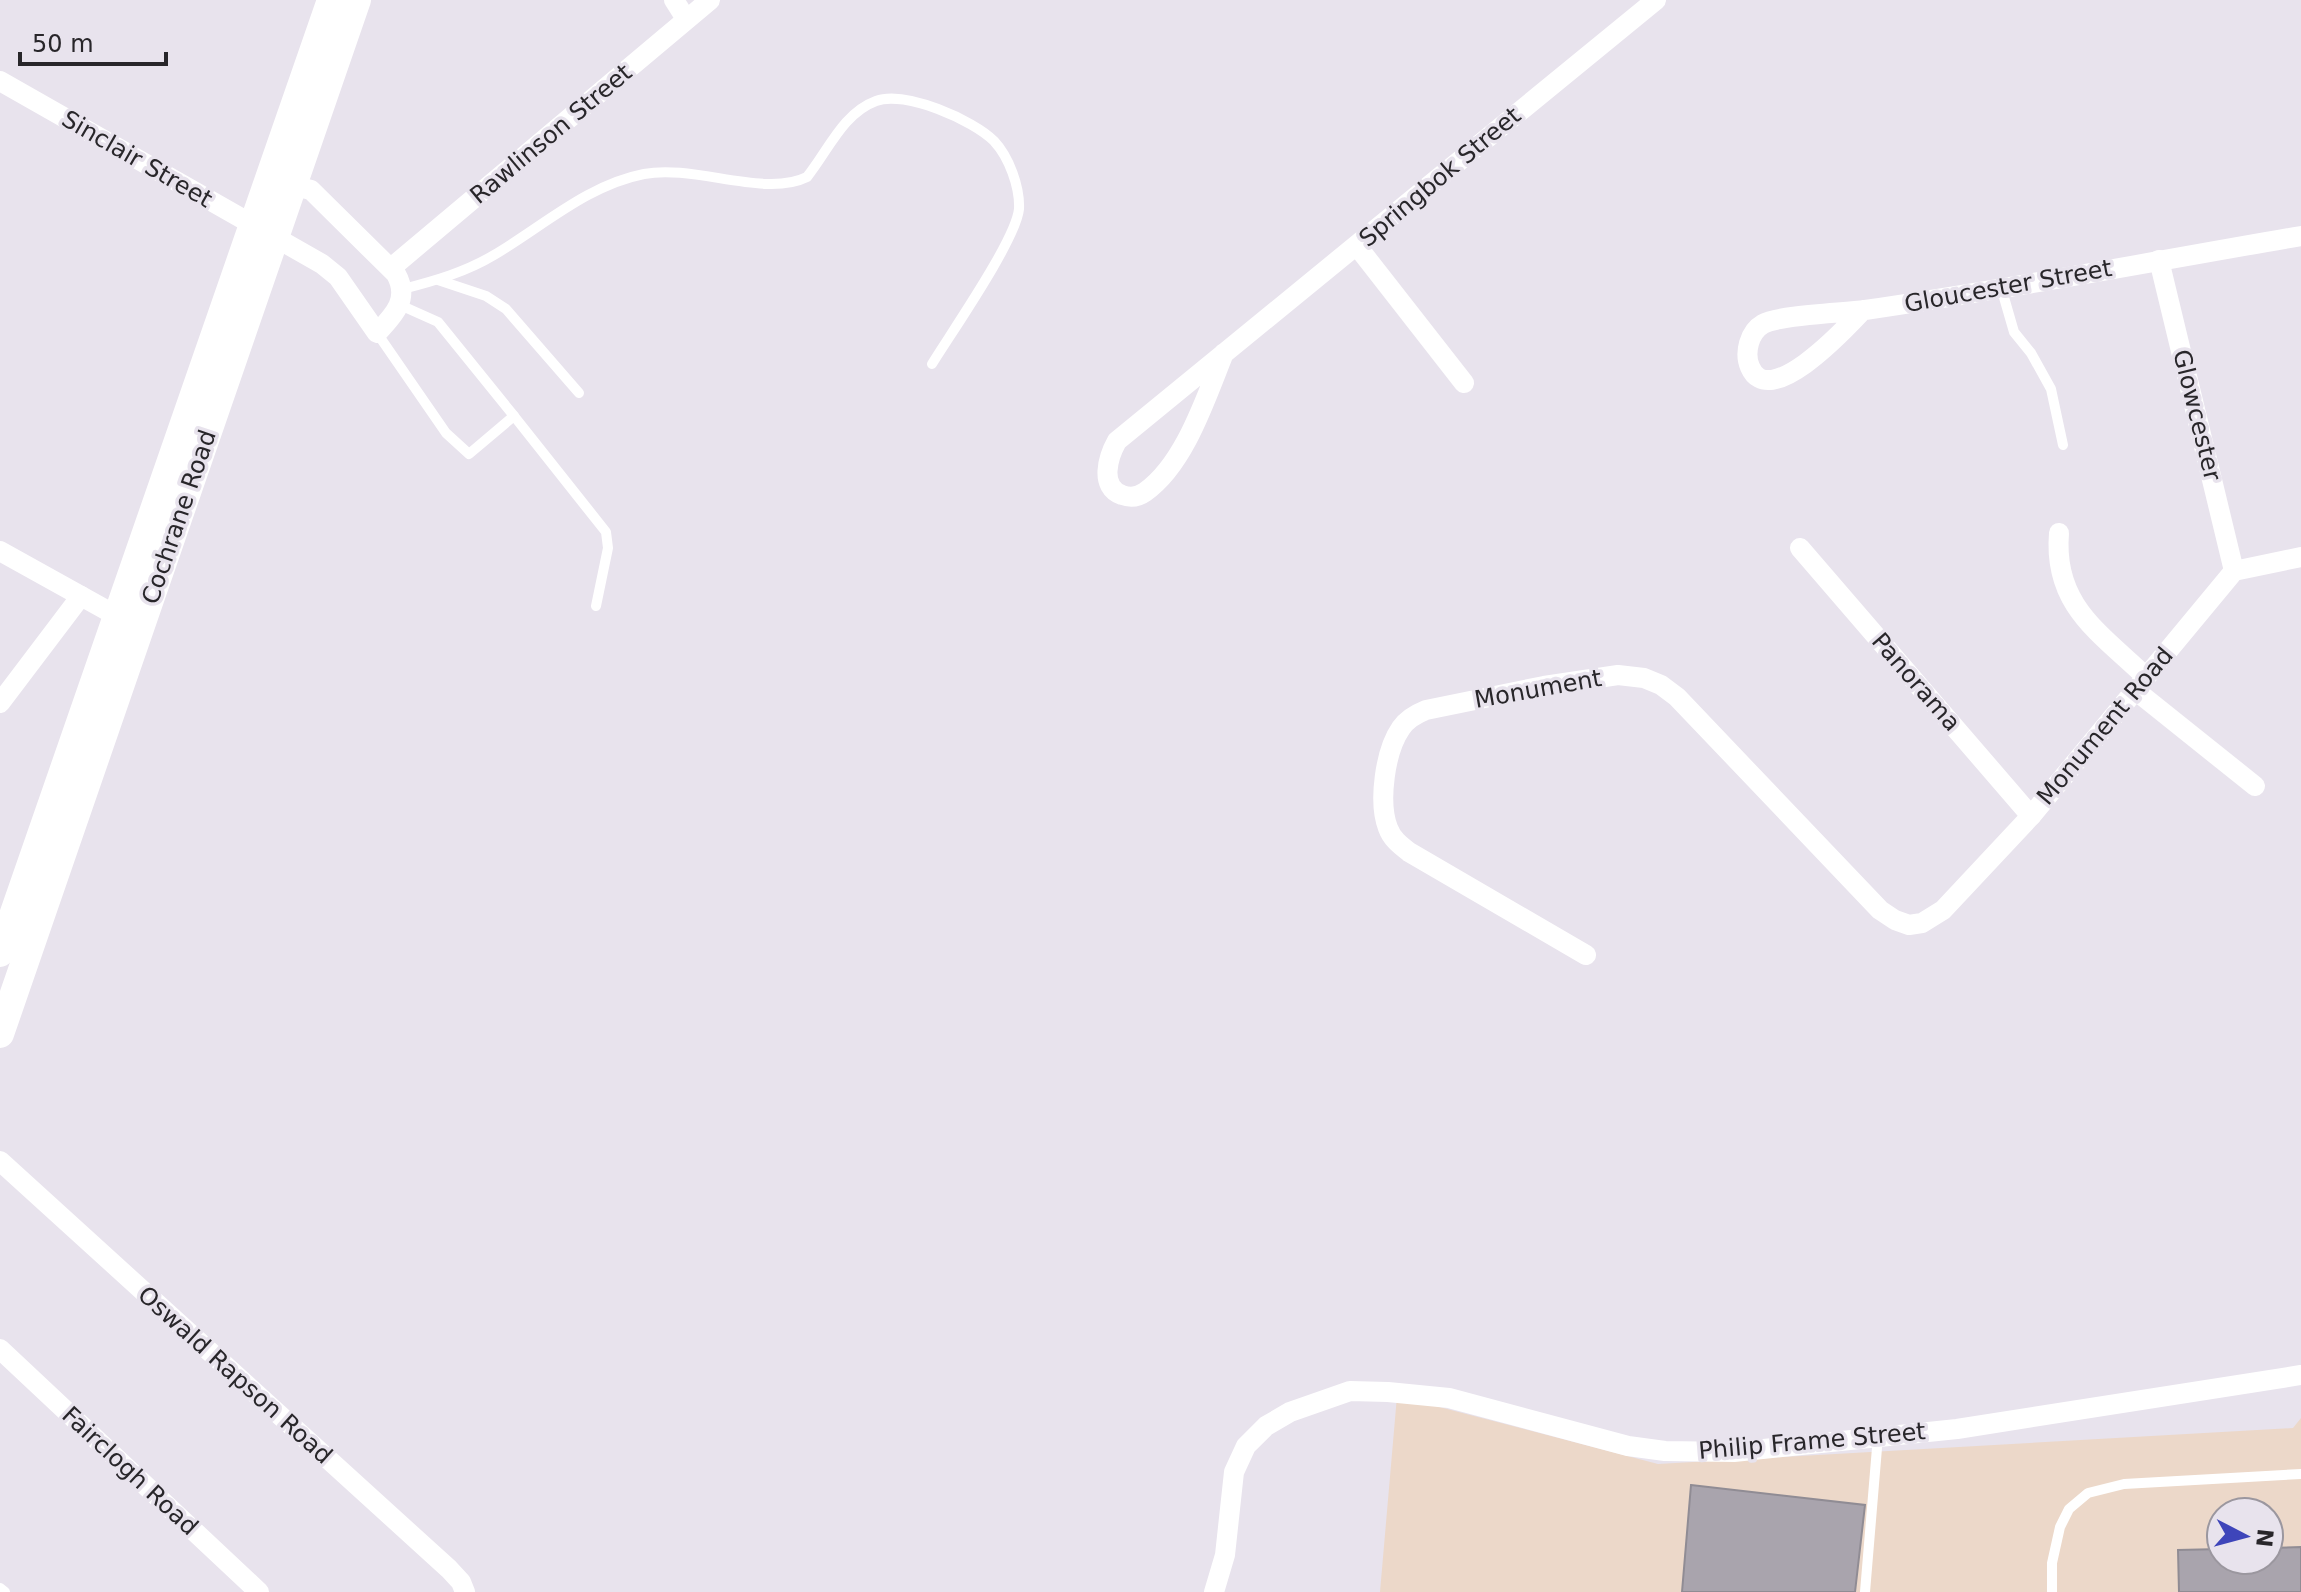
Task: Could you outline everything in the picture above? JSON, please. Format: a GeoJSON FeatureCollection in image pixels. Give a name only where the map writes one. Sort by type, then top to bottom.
{"type":"FeatureCollection","features":[{"type":"Feature","properties":{"kind":"street","name":"Cochrane Road"},"geometry":{"type":"LineString","coordinates":[[0,1034],[129,622],[278,190],[331,0]]}},
{"type":"Feature","properties":{"kind":"street","name":"Cochrane Road"},"geometry":{"type":"LineString","coordinates":[[278,190],[357,0]]}},
{"type":"Feature","properties":{"kind":"street"},"geometry":{"type":"LineString","coordinates":[[674,0],[686,19]]}},
{"type":"Feature","properties":{"kind":"street","name":"Rawlinson Street"},"geometry":{"type":"LineString","coordinates":[[391,268],[710,0]]}},
{"type":"Feature","properties":{"kind":"street","name":"Springbok Street"},"geometry":{"type":"LineString","coordinates":[[1224,353],[1193,428],[1170,467],[1146,492],[1134,497],[1116,492],[1110,486],[1108,460],[1117,441],[1224,353],[1357,246],[1656,0]]}},
{"type":"Feature","properties":{"kind":"street","name":"Sinclair Street"},"geometry":{"type":"LineString","coordinates":[[0,81],[322,264],[338,277],[377,333]]}},
{"type":"Feature","properties":{"kind":"street"},"geometry":{"type":"LineString","coordinates":[[278,190],[311,190],[391,268],[402,297],[377,333]]}},
{"type":"Feature","properties":{"kind":"street","name":"Gloucester Street"},"geometry":{"type":"LineString","coordinates":[[1863,310],[1831,341],[1785,377],[1769,382],[1756,377],[1750,367],[1747,355],[1749,341],[1763,324],[1777,320],[1863,310],[2301,236]]}},
{"type":"Feature","properties":{"kind":"street"},"geometry":{"type":"LineString","coordinates":[[1357,246],[1464,383]]}},
{"type":"Feature","properties":{"kind":"street","name":"Glowcester"},"geometry":{"type":"LineString","coordinates":[[2159,260],[2234,571]]}},
{"type":"Feature","properties":{"kind":"street"},"geometry":{"type":"LineString","coordinates":[[2059,533],[2057,554],[2060,573],[2087,620],[2141,683],[2255,786]]}},
{"type":"Feature","properties":{"kind":"street","name":"Panorama"},"geometry":{"type":"LineString","coordinates":[[1800,548],[2031,816]]}},
{"type":"Feature","properties":{"kind":"street"},"geometry":{"type":"LineString","coordinates":[[0,551],[129,622]]}},
{"type":"Feature","properties":{"kind":"street"},"geometry":{"type":"LineString","coordinates":[[2234,571],[2301,557]]}},
{"type":"Feature","properties":{"kind":"street","name":"Monument Road"},"geometry":{"type":"LineString","coordinates":[[1922,923],[1963,892],[2031,816],[2234,571]]}},
{"type":"Feature","properties":{"kind":"street"},"geometry":{"type":"LineString","coordinates":[[0,703],[81,596]]}},
{"type":"Feature","properties":{"kind":"street","name":"Cochrane Road"},"geometry":{"type":"LineString","coordinates":[[0,953],[129,622]]}},
{"type":"Feature","properties":{"kind":"street","name":"Monument"},"geometry":{"type":"LineString","coordinates":[[1586,955],[1409,852],[1394,839],[1388,827],[1384,783],[1392,747],[1400,729],[1412,716],[1426,710],[1544,686],[1618,675],[1644,678],[1661,685],[1677,697],[1880,910],[1909,925],[1922,923]]}},
{"type":"Feature","properties":{"kind":"street","name":"Oswald Rapson Road"},"geometry":{"type":"LineString","coordinates":[[0,1161],[449,1569],[461,1582],[465,1592]]}},
{"type":"Feature","properties":{"kind":"street","name":"Fairclogh Road"},"geometry":{"type":"LineString","coordinates":[[0,1349],[259,1592]]}},
{"type":"Feature","properties":{"kind":"street","name":"Philip Frame Street"},"geometry":{"type":"LineString","coordinates":[[1214,1592],[1225,1555],[1234,1472],[1246,1446],[1266,1426],[1290,1412],[1350,1391],[1449,1398],[1592,1438],[1665,1451],[1734,1452],[1957,1429],[2301,1375]]}},
{"type":"Feature","properties":{"kind":"lane"},"geometry":{"type":"LineString","coordinates":[[596,606],[607,556],[606,532],[438,322],[402,297],[491,257],[598,189],[646,173],[699,174],[771,184],[796,182],[807,177],[857,111],[879,99],[901,98],[921,102],[980,131],[994,142],[1013,176],[1019,206],[1008,238],[932,364]]}},
{"type":"Feature","properties":{"kind":"lane"},"geometry":{"type":"LineString","coordinates":[[438,280],[486,296],[506,309],[579,393]]}},
{"type":"Feature","properties":{"kind":"lane"},"geometry":{"type":"LineString","coordinates":[[2001,287],[2014,332],[2031,353],[2051,389],[2063,445]]}},
{"type":"Feature","properties":{"kind":"lane"},"geometry":{"type":"LineString","coordinates":[[377,333],[446,433],[469,454],[514,416]]}},
{"type":"Feature","properties":{"kind":"lane"},"geometry":{"type":"LineString","coordinates":[[1865,1592],[1878,1436]]}},
{"type":"Feature","properties":{"kind":"lane"},"geometry":{"type":"LineString","coordinates":[[2052,1592],[2052,1563],[2060,1527],[2069,1509],[2088,1493],[2124,1484],[2301,1474]]}},
{"type":"Feature","properties":{"kind":"lane"},"geometry":{"type":"LineString","coordinates":[[0,1588],[5,1592]]}},
{"type":"Feature","properties":{"kind":"shaded area"},"geometry":{"type":"Polygon","coordinates":[[[1397,1396],[1658,1464],[2293,1428],[2301,1418],[2301,1592],[1380,1592],[1397,1396]]]}},
{"type":"Feature","properties":{"kind":"building"},"geometry":{"type":"Polygon","coordinates":[[[1691,1485],[1865,1505],[1855,1592],[1682,1592],[1691,1485]]]}},
{"type":"Feature","properties":{"kind":"building"},"geometry":{"type":"Polygon","coordinates":[[[2301,1547],[2301,1592],[2179,1592],[2178,1550],[2205,1549],[2205,1576],[2285,1576],[2285,1548],[2301,1547]]]}}]}
